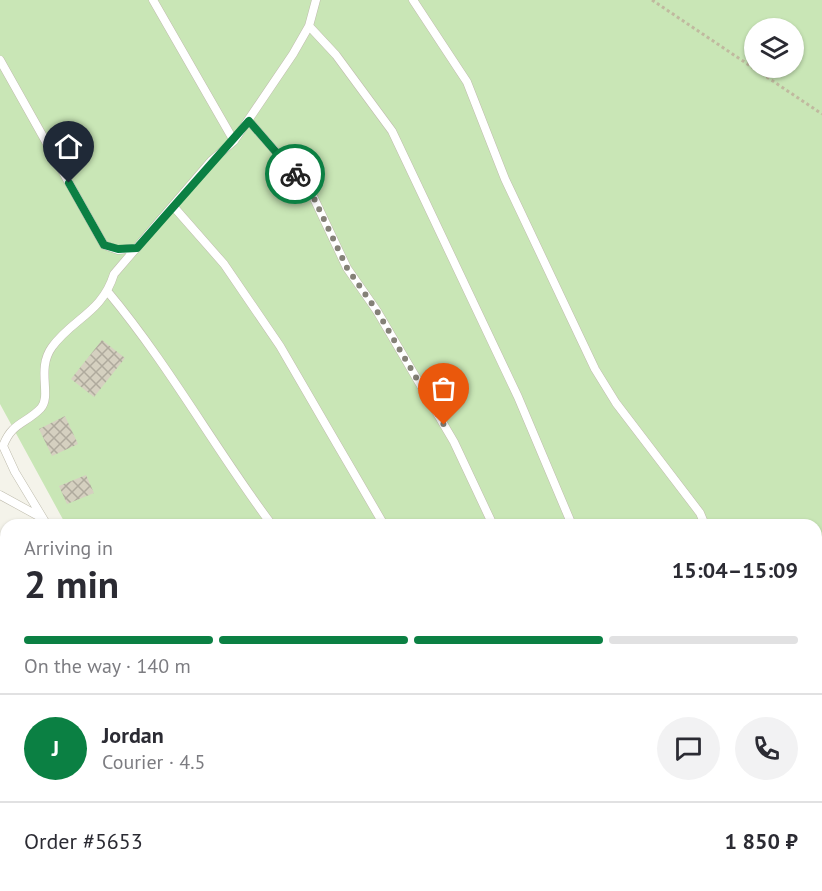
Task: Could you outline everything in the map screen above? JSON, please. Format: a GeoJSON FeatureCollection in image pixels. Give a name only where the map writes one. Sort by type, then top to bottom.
{"type":"FeatureCollection","features":[{"type":"Feature","properties":{"kind":"lane"},"geometry":{"type":"LineString","coordinates":[[153,0],[234,141]]}},
{"type":"Feature","properties":{"kind":"lane"},"geometry":{"type":"LineString","coordinates":[[44,519],[15,472],[3,446],[8,431],[41,407],[46,397],[42,374],[53,346],[108,292],[114,274],[212,161],[234,141],[249,121],[273,87],[309,26],[316,0]]}},
{"type":"Feature","properties":{"kind":"lane"},"geometry":{"type":"LineString","coordinates":[[413,0],[467,82],[505,179],[595,369],[616,403],[702,519]]}},
{"type":"Feature","properties":{"kind":"lane"},"geometry":{"type":"LineString","coordinates":[[309,26],[336,55],[392,131],[518,397],[569,519]]}},
{"type":"Feature","properties":{"kind":"lane"},"geometry":{"type":"LineString","coordinates":[[0,60],[104,245],[118,249],[137,248]]}},
{"type":"Feature","properties":{"kind":"lane"},"geometry":{"type":"LineString","coordinates":[[249,121],[311,192],[347,268],[388,330],[454,442],[490,519]]}},
{"type":"Feature","properties":{"kind":"lane"},"geometry":{"type":"LineString","coordinates":[[173,206],[224,264],[280,346],[381,519]]}},
{"type":"Feature","properties":{"kind":"lane"},"geometry":{"type":"LineString","coordinates":[[108,292],[142,332],[237,479],[267,519]]}},
{"type":"Feature","properties":{"kind":"lane"},"geometry":{"type":"LineString","coordinates":[[0,495],[41,519]]}},
{"type":"Feature","properties":{"kind":"path"},"geometry":{"type":"LineString","coordinates":[[651,0],[822,114]]}},
{"type":"Feature","properties":{"kind":"green space"},"geometry":{"type":"Polygon","coordinates":[[[0,0],[822,0],[822,519],[63,519],[0,404],[0,0]]]}},
{"type":"Feature","properties":{"kind":"building"},"geometry":{"type":"Polygon","coordinates":[[[102,340],[125,358],[94,397],[71,379],[102,340]]]}},
{"type":"Feature","properties":{"kind":"building"},"geometry":{"type":"Polygon","coordinates":[[[65,416],[78,444],[52,456],[39,429],[65,416]]]}},
{"type":"Feature","properties":{"kind":"building"},"geometry":{"type":"Polygon","coordinates":[[[86,475],[94,493],[67,504],[59,486],[86,475]]]}},
{"type":"Feature","properties":{"kind":"way so far"},"geometry":{"type":"LineString","coordinates":[[295,174],[311,192],[347,268],[377,311],[444,425]]}},
{"type":"Feature","properties":{"kind":"route"},"geometry":{"type":"LineString","coordinates":[[69,183],[104,245],[118,249],[137,248],[212,161],[234,141],[249,121],[295,174]]}}]}
